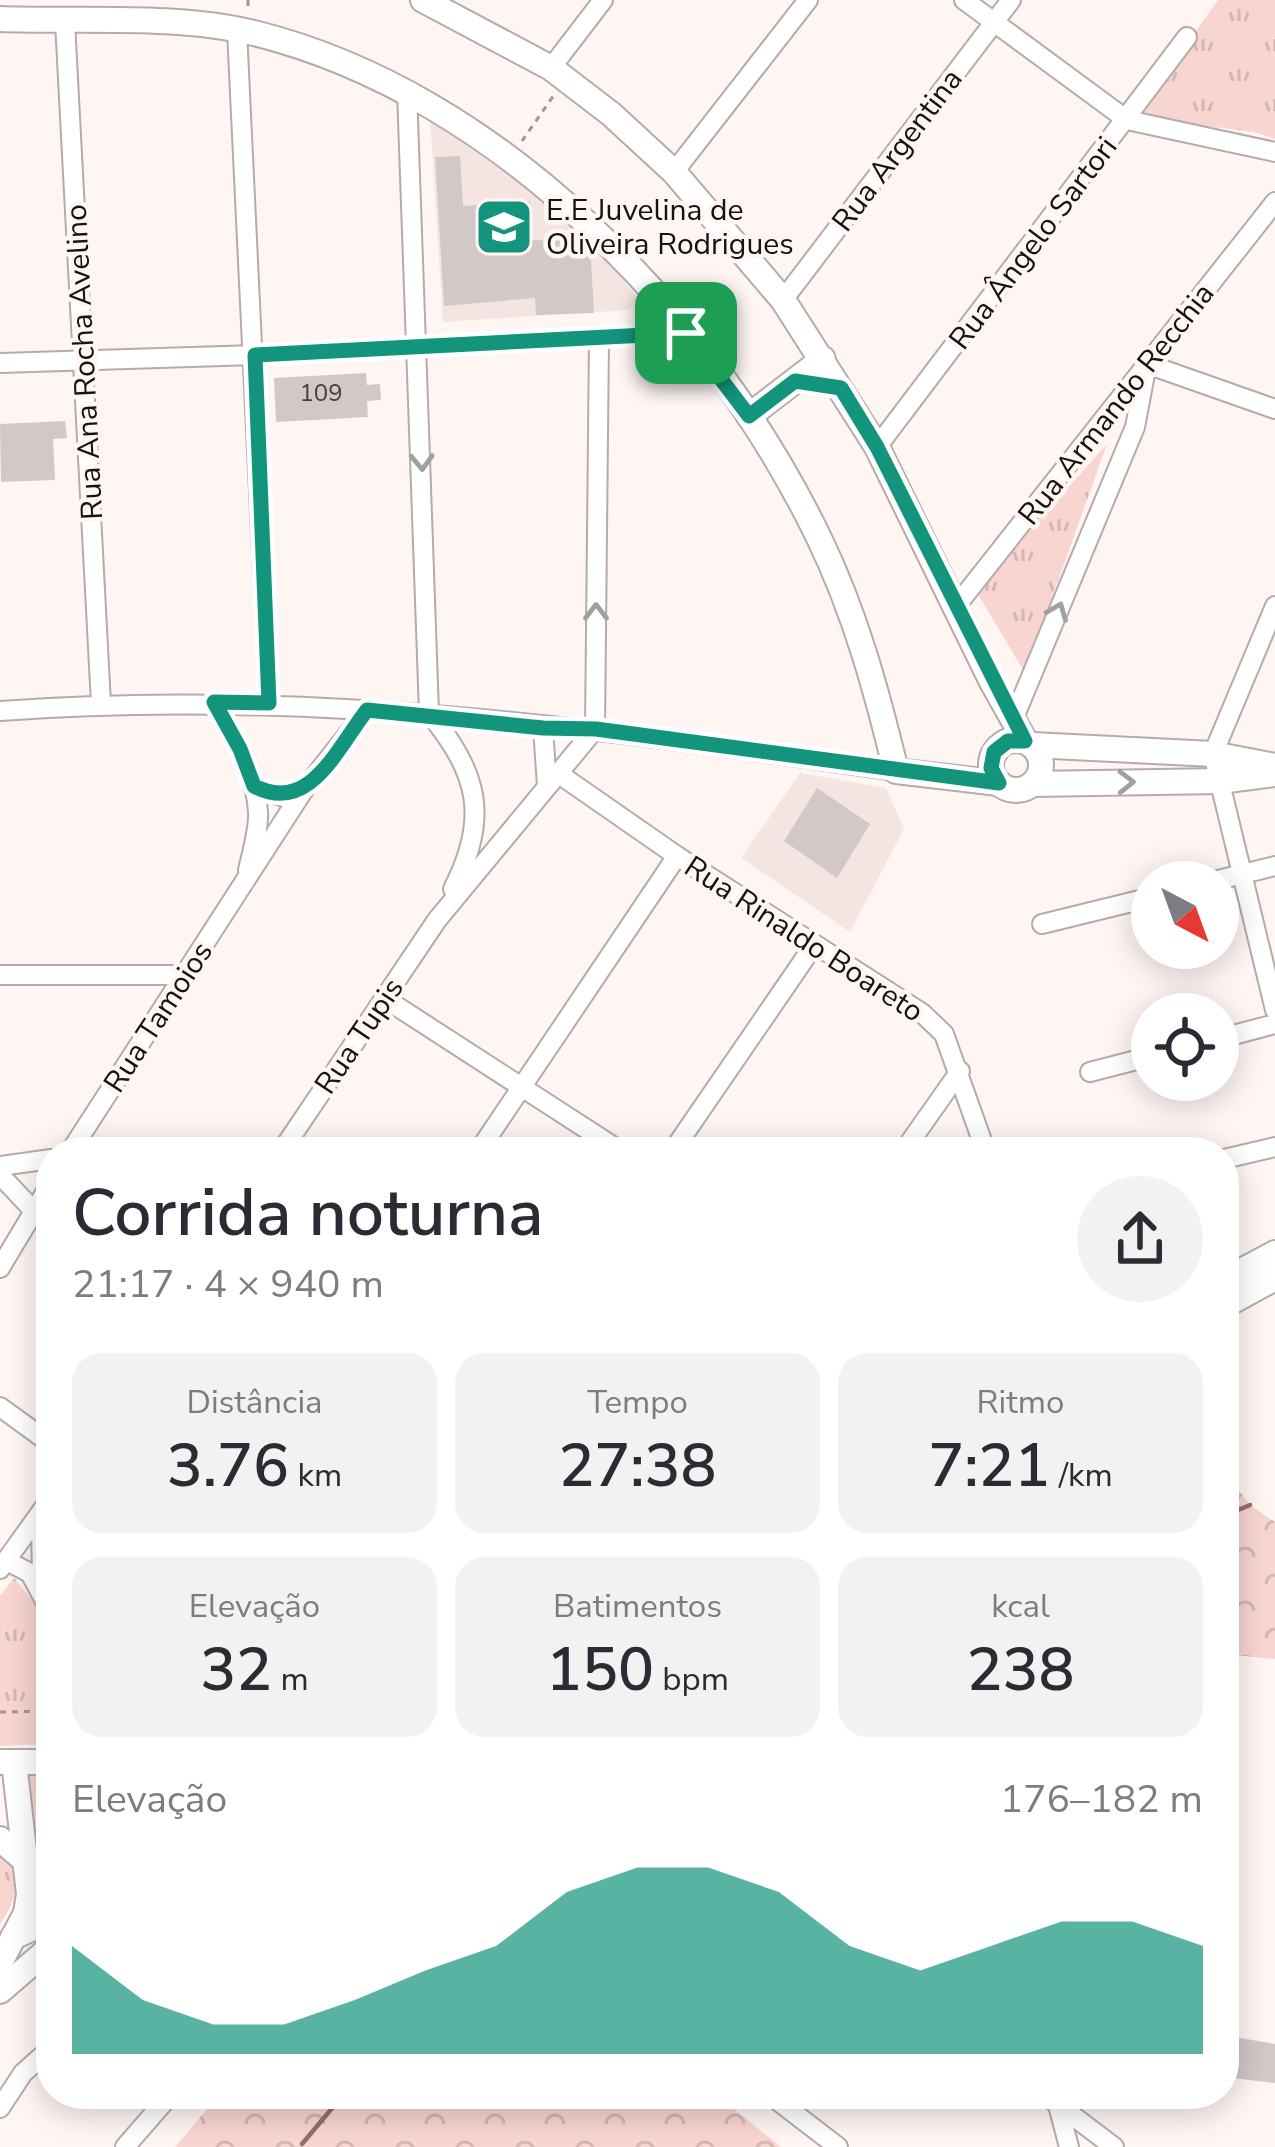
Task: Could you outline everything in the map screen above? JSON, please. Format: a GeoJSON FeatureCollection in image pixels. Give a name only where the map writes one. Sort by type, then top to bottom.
{"type":"FeatureCollection","features":[{"type":"Feature","properties":{"kind":"main road"},"geometry":{"type":"LineString","coordinates":[[423,0],[559,74],[674,172],[783,300],[877,447],[957,605],[1013,741],[1040,760],[1041,769],[1032,784]]}},
{"type":"Feature","properties":{"kind":"main road"},"geometry":{"type":"LineString","coordinates":[[0,19],[237,30],[350,64],[407,91],[510,158],[598,235],[686,333],[749,416],[820,540],[879,699],[896,771],[999,783],[1012,790],[1032,784],[1220,781],[1275,770]]}},
{"type":"Feature","properties":{"kind":"main road"},"geometry":{"type":"LineString","coordinates":[[749,416],[823,359]]}},
{"type":"Feature","properties":{"kind":"main road"},"geometry":{"type":"LineString","coordinates":[[795,381],[841,388]]}},
{"type":"Feature","properties":{"kind":"main road"},"geometry":{"type":"LineString","coordinates":[[999,783],[991,768],[1013,741]]}},
{"type":"Feature","properties":{"kind":"main road"},"geometry":{"type":"LineString","coordinates":[[950,778],[1013,741],[1214,754],[1275,770]]}},
{"type":"Feature","properties":{"kind":"main road"},"geometry":{"type":"LineString","coordinates":[[1239,1272],[1275,1252]]}},
{"type":"Feature","properties":{"kind":"main road"},"geometry":{"type":"LineString","coordinates":[[1239,1298],[1275,1278]]}},
{"type":"Feature","properties":{"kind":"main road"},"geometry":{"type":"LineString","coordinates":[[0,1964],[8,1939],[26,1913],[28,1864],[7,1762]]}},
{"type":"Feature","properties":{"kind":"main road"},"geometry":{"type":"LineString","coordinates":[[0,1839],[28,1864]]}},
{"type":"Feature","properties":{"kind":"main road"},"geometry":{"type":"LineString","coordinates":[[8,1939],[36,1927]]}},
{"type":"Feature","properties":{"kind":"main road"},"geometry":{"type":"LineString","coordinates":[[0,1991],[36,1960]]}},
{"type":"Feature","properties":{"kind":"street"},"geometry":{"type":"LineString","coordinates":[[559,74],[603,0]]}},
{"type":"Feature","properties":{"kind":"street"},"geometry":{"type":"LineString","coordinates":[[674,172],[808,0]]}},
{"type":"Feature","properties":{"kind":"street"},"geometry":{"type":"LineString","coordinates":[[964,0],[1127,120],[1275,152]]}},
{"type":"Feature","properties":{"kind":"street","name":"Rua Argentina"},"geometry":{"type":"LineString","coordinates":[[783,300],[1011,0]]}},
{"type":"Feature","properties":{"kind":"street","name":"Rua Ana Rocha Avelino"},"geometry":{"type":"LineString","coordinates":[[65,22],[101,704]]}},
{"type":"Feature","properties":{"kind":"street"},"geometry":{"type":"LineString","coordinates":[[237,30],[269,703]]}},
{"type":"Feature","properties":{"kind":"street","name":"Rua Ângelo Sartori"},"geometry":{"type":"LineString","coordinates":[[877,447],[1187,38]]}},
{"type":"Feature","properties":{"kind":"street"},"geometry":{"type":"LineString","coordinates":[[407,91],[429,713]]}},
{"type":"Feature","properties":{"kind":"street","name":"Rua Armando Recchia"},"geometry":{"type":"LineString","coordinates":[[957,605],[1275,202]]}},
{"type":"Feature","properties":{"kind":"street"},"geometry":{"type":"LineString","coordinates":[[0,363],[686,333]]}},
{"type":"Feature","properties":{"kind":"street"},"geometry":{"type":"LineString","coordinates":[[596,729],[598,338]]}},
{"type":"Feature","properties":{"kind":"street"},"geometry":{"type":"LineString","coordinates":[[1013,741],[1135,427],[1147,364],[1275,409]]}},
{"type":"Feature","properties":{"kind":"street"},"geometry":{"type":"LineString","coordinates":[[1275,606],[1214,754],[1275,1010]]}},
{"type":"Feature","properties":{"kind":"street"},"geometry":{"type":"LineString","coordinates":[[0,712],[214,702],[429,713],[543,728],[596,729],[896,771]]}},
{"type":"Feature","properties":{"kind":"street","name":"Rua Tamoios"},"geometry":{"type":"LineString","coordinates":[[214,702],[254,786],[259,815],[246,880]]}},
{"type":"Feature","properties":{"kind":"street","name":"Rua Tamoios"},"geometry":{"type":"LineString","coordinates":[[80,1137],[304,791],[367,710]]}},
{"type":"Feature","properties":{"kind":"street","name":"Rua Tupis"},"geometry":{"type":"LineString","coordinates":[[429,713],[459,749],[474,801],[472,834],[461,874],[437,920]]}},
{"type":"Feature","properties":{"kind":"street"},"geometry":{"type":"LineString","coordinates":[[543,728],[553,780]]}},
{"type":"Feature","properties":{"kind":"street","name":"Rua Tupis"},"geometry":{"type":"LineString","coordinates":[[291,1137],[437,920],[596,729]]}},
{"type":"Feature","properties":{"kind":"street","name":"Rua Rinaldo Boareto"},"geometry":{"type":"LineString","coordinates":[[553,780],[922,1013],[944,1034],[981,1137]]}},
{"type":"Feature","properties":{"kind":"street"},"geometry":{"type":"LineString","coordinates":[[254,786],[284,797],[304,791]]}},
{"type":"Feature","properties":{"kind":"street"},"geometry":{"type":"LineString","coordinates":[[472,834],[491,854]]}},
{"type":"Feature","properties":{"kind":"street"},"geometry":{"type":"LineString","coordinates":[[488,1137],[677,856]]}},
{"type":"Feature","properties":{"kind":"street"},"geometry":{"type":"LineString","coordinates":[[1239,875],[1275,866]]}},
{"type":"Feature","properties":{"kind":"street"},"geometry":{"type":"LineString","coordinates":[[1042,924],[1131,902]]}},
{"type":"Feature","properties":{"kind":"street"},"geometry":{"type":"LineString","coordinates":[[682,1137],[814,945]]}},
{"type":"Feature","properties":{"kind":"street"},"geometry":{"type":"LineString","coordinates":[[0,975],[186,975]]}},
{"type":"Feature","properties":{"kind":"street"},"geometry":{"type":"LineString","coordinates":[[384,998],[599,1137]]}},
{"type":"Feature","properties":{"kind":"street"},"geometry":{"type":"LineString","coordinates":[[1239,1033],[1275,1024]]}},
{"type":"Feature","properties":{"kind":"street"},"geometry":{"type":"LineString","coordinates":[[1090,1072],[1131,1061]]}},
{"type":"Feature","properties":{"kind":"street"},"geometry":{"type":"LineString","coordinates":[[914,1137],[961,1071]]}},
{"type":"Feature","properties":{"kind":"street"},"geometry":{"type":"LineString","coordinates":[[1239,1155],[1275,1147]]}},
{"type":"Feature","properties":{"kind":"street"},"geometry":{"type":"LineString","coordinates":[[0,1166],[36,1161]]}},
{"type":"Feature","properties":{"kind":"street"},"geometry":{"type":"LineString","coordinates":[[0,1175],[34,1210]]}},
{"type":"Feature","properties":{"kind":"street"},"geometry":{"type":"LineString","coordinates":[[0,1268],[36,1207]]}},
{"type":"Feature","properties":{"kind":"street"},"geometry":{"type":"LineString","coordinates":[[0,1407],[36,1433]]}},
{"type":"Feature","properties":{"kind":"street"},"geometry":{"type":"LineString","coordinates":[[36,1520],[4,1565],[30,1573],[36,1580]]}},
{"type":"Feature","properties":{"kind":"street"},"geometry":{"type":"LineString","coordinates":[[0,2108],[36,2061]]}},
{"type":"Feature","properties":{"kind":"street"},"geometry":{"type":"LineString","coordinates":[[125,2147],[158,2109]]}},
{"type":"Feature","properties":{"kind":"street"},"geometry":{"type":"LineString","coordinates":[[789,2109],[838,2147]]}},
{"type":"Feature","properties":{"kind":"street"},"geometry":{"type":"LineString","coordinates":[[1055,2109],[1069,2147]]}},
{"type":"Feature","properties":{"kind":"street"},"geometry":{"type":"LineString","coordinates":[[1063,2109],[1107,2145]]}},
{"type":"Feature","properties":{"kind":"path"},"geometry":{"type":"LineString","coordinates":[[510,158],[559,74]]}},
{"type":"Feature","properties":{"kind":"path"},"geometry":{"type":"LineString","coordinates":[[0,1712],[36,1711]]}},
{"type":"Feature","properties":{"kind":"shaded area","name":"E.E Juvelina de Oliveira Rodrigues"},"geometry":{"type":"Polygon","coordinates":[[[430,119],[459,135],[540,197],[603,256],[640,301],[628,310],[443,322],[430,119]]]}},
{"type":"Feature","properties":{"kind":"shaded area"},"geometry":{"type":"Polygon","coordinates":[[[800,773],[886,788],[904,829],[850,932],[741,858],[800,773]]]}},
{"type":"Feature","properties":{"kind":"green space"},"geometry":{"type":"Polygon","coordinates":[[[1218,0],[1275,0],[1275,139],[1254,132],[1134,117],[1218,0]]]}},
{"type":"Feature","properties":{"kind":"green space"},"geometry":{"type":"Polygon","coordinates":[[[1107,444],[1025,673],[976,591],[1107,444]]]}},
{"type":"Feature","properties":{"kind":"green space"},"geometry":{"type":"Polygon","coordinates":[[[1239,1491],[1250,1505],[1275,1522],[1275,1659],[1239,1655],[1239,1491]]]}},
{"type":"Feature","properties":{"kind":"green space"},"geometry":{"type":"Polygon","coordinates":[[[14,1578],[36,1607],[36,1745],[0,1746],[0,1596],[14,1578]]]}},
{"type":"Feature","properties":{"kind":"green space"},"geometry":{"type":"Polygon","coordinates":[[[29,1773],[36,1773],[36,1827],[29,1773]]]}},
{"type":"Feature","properties":{"kind":"green space"},"geometry":{"type":"Polygon","coordinates":[[[0,1844],[14,1862],[16,1883],[0,1924],[0,1844]]]}},
{"type":"Feature","properties":{"kind":"green space"},"geometry":{"type":"Polygon","coordinates":[[[207,2109],[734,2109],[781,2147],[175,2147],[207,2109]]]}},
{"type":"Feature","properties":{"kind":"building","name":"E.E Juvelina de Oliveira Rodrigues"},"geometry":{"type":"Polygon","coordinates":[[[460,156],[463,206],[530,201],[532,240],[575,241],[591,261],[594,313],[536,315],[535,298],[444,306],[435,157],[460,156]]]}},
{"type":"Feature","properties":{"kind":"building"},"geometry":{"type":"Polygon","coordinates":[[[366,373],[367,385],[380,384],[381,400],[367,401],[368,417],[276,422],[274,378],[366,373]]]}},
{"type":"Feature","properties":{"kind":"building"},"geometry":{"type":"Polygon","coordinates":[[[65,421],[67,438],[53,439],[55,480],[1,482],[0,424],[65,421]]]}},
{"type":"Feature","properties":{"kind":"building"},"geometry":{"type":"Polygon","coordinates":[[[817,788],[870,824],[837,878],[784,841],[817,788]]]}},
{"type":"Feature","properties":{"kind":"building"},"geometry":{"type":"Polygon","coordinates":[[[1239,2038],[1275,2044],[1275,2083],[1239,2079],[1239,2038]]]}},
{"type":"Feature","properties":{"kind":"waterway"},"geometry":{"type":"LineString","coordinates":[[1239,1510],[1250,1505]]}},
{"type":"Feature","properties":{"kind":"waterway"},"geometry":{"type":"LineString","coordinates":[[302,2144],[331,2109]]}},
{"type":"Feature","properties":{"kind":"place","name":"E.E Juvelina de Oliveira Rodrigues"},"geometry":{"type":"Point","coordinates":[504,227]}},
{"type":"Feature","properties":{"kind":"route"},"geometry":{"type":"LineString","coordinates":[[686,333],[749,416],[795,381],[841,388],[877,447],[1025,741],[1008,741],[994,752],[991,768],[999,783],[596,729],[367,710],[304,791],[284,797],[254,786],[214,702],[269,703],[255,355],[686,333]]}}]}
